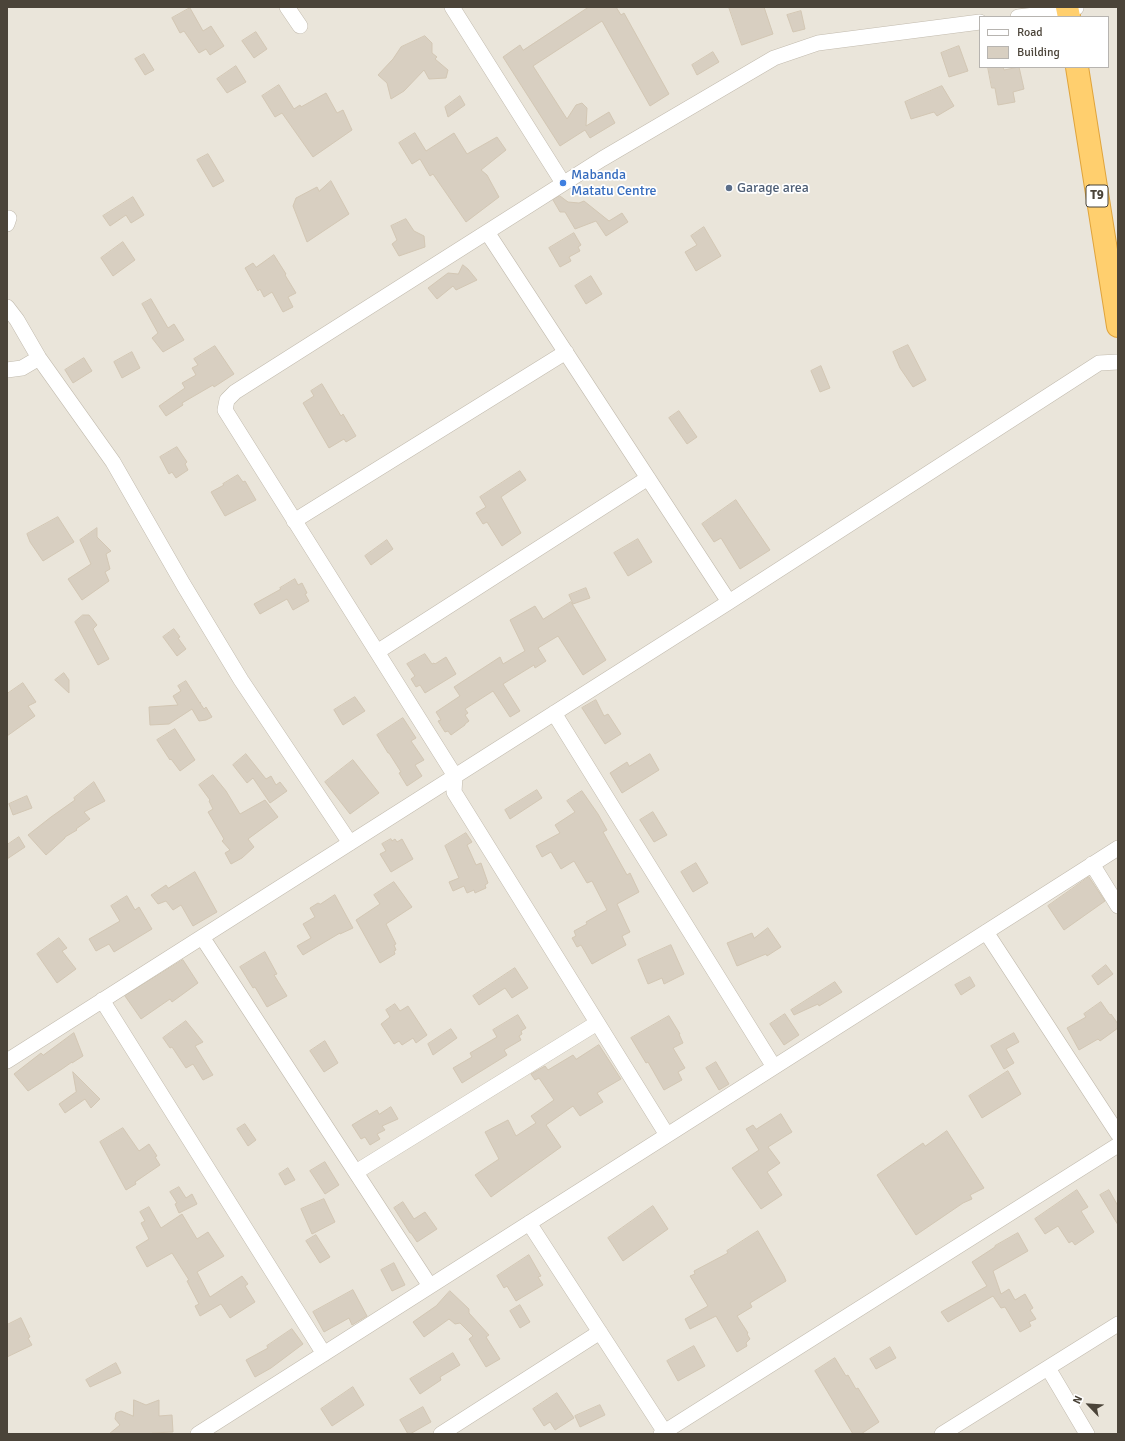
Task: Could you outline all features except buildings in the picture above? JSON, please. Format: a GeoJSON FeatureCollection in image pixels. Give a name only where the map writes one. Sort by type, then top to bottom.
{"type":"FeatureCollection","features":[{"type":"Feature","properties":{"kind":"highway","name":"T9"},"geometry":{"type":"LineString","coordinates":[[1077,68],[1118,326]]}},
{"type":"Feature","properties":{"kind":"street"},"geometry":{"type":"LineString","coordinates":[[287,7],[300,26]]}},
{"type":"Feature","properties":{"kind":"street"},"geometry":{"type":"LineString","coordinates":[[452,7],[563,183]]}},
{"type":"Feature","properties":{"kind":"street"},"geometry":{"type":"LineString","coordinates":[[1025,16],[1070,10]]}},
{"type":"Feature","properties":{"kind":"street"},"geometry":{"type":"LineString","coordinates":[[667,1135],[454,792],[455,776],[225,410],[228,400],[235,392],[563,183],[774,58],[818,43],[979,22]]}},
{"type":"Feature","properties":{"kind":"street"},"geometry":{"type":"LineString","coordinates":[[487,232],[729,602]]}},
{"type":"Feature","properties":{"kind":"street"},"geometry":{"type":"LineString","coordinates":[[7,307],[17,320],[39,358],[113,462],[183,584],[242,680],[350,843]]}},
{"type":"Feature","properties":{"kind":"street"},"geometry":{"type":"LineString","coordinates":[[294,520],[566,352]]}},
{"type":"Feature","properties":{"kind":"street"},"geometry":{"type":"LineString","coordinates":[[7,370],[22,368],[39,358]]}},
{"type":"Feature","properties":{"kind":"street"},"geometry":{"type":"LineString","coordinates":[[7,1061],[729,602],[1100,363],[1118,362]]}},
{"type":"Feature","properties":{"kind":"street"},"geometry":{"type":"LineString","coordinates":[[377,652],[648,478]]}},
{"type":"Feature","properties":{"kind":"street"},"geometry":{"type":"LineString","coordinates":[[554,713],[774,1067]]}},
{"type":"Feature","properties":{"kind":"street"},"geometry":{"type":"LineString","coordinates":[[198,1434],[1118,848]]}},
{"type":"Feature","properties":{"kind":"street"},"geometry":{"type":"LineString","coordinates":[[1092,864],[1118,906]]}},
{"type":"Feature","properties":{"kind":"street"},"geometry":{"type":"LineString","coordinates":[[986,932],[1118,1134]]}},
{"type":"Feature","properties":{"kind":"street"},"geometry":{"type":"LineString","coordinates":[[202,937],[430,1286]]}},
{"type":"Feature","properties":{"kind":"street"},"geometry":{"type":"LineString","coordinates":[[102,1000],[324,1354]]}},
{"type":"Feature","properties":{"kind":"street"},"geometry":{"type":"LineString","coordinates":[[356,1172],[597,1023]]}},
{"type":"Feature","properties":{"kind":"street"},"geometry":{"type":"LineString","coordinates":[[529,1223],[664,1433],[1118,1145]]}},
{"type":"Feature","properties":{"kind":"street"},"geometry":{"type":"LineString","coordinates":[[942,1434],[1118,1324]]}},
{"type":"Feature","properties":{"kind":"street"},"geometry":{"type":"LineString","coordinates":[[441,1434],[600,1332]]}},
{"type":"Feature","properties":{"kind":"street"},"geometry":{"type":"LineString","coordinates":[[1048,1368],[1087,1434]]}},
{"type":"Feature","properties":{"kind":"shaded area"},"geometry":{"type":"Polygon","coordinates":[[[7,7],[1118,7],[1118,1434],[7,1434],[7,7]]]}},
{"type":"Feature","properties":{"kind":"place","name":"Mabanda Matatu Centre"},"geometry":{"type":"Point","coordinates":[563,183]}},
{"type":"Feature","properties":{"kind":"place","name":"Garage area"},"geometry":{"type":"Point","coordinates":[729,188]}}]}
